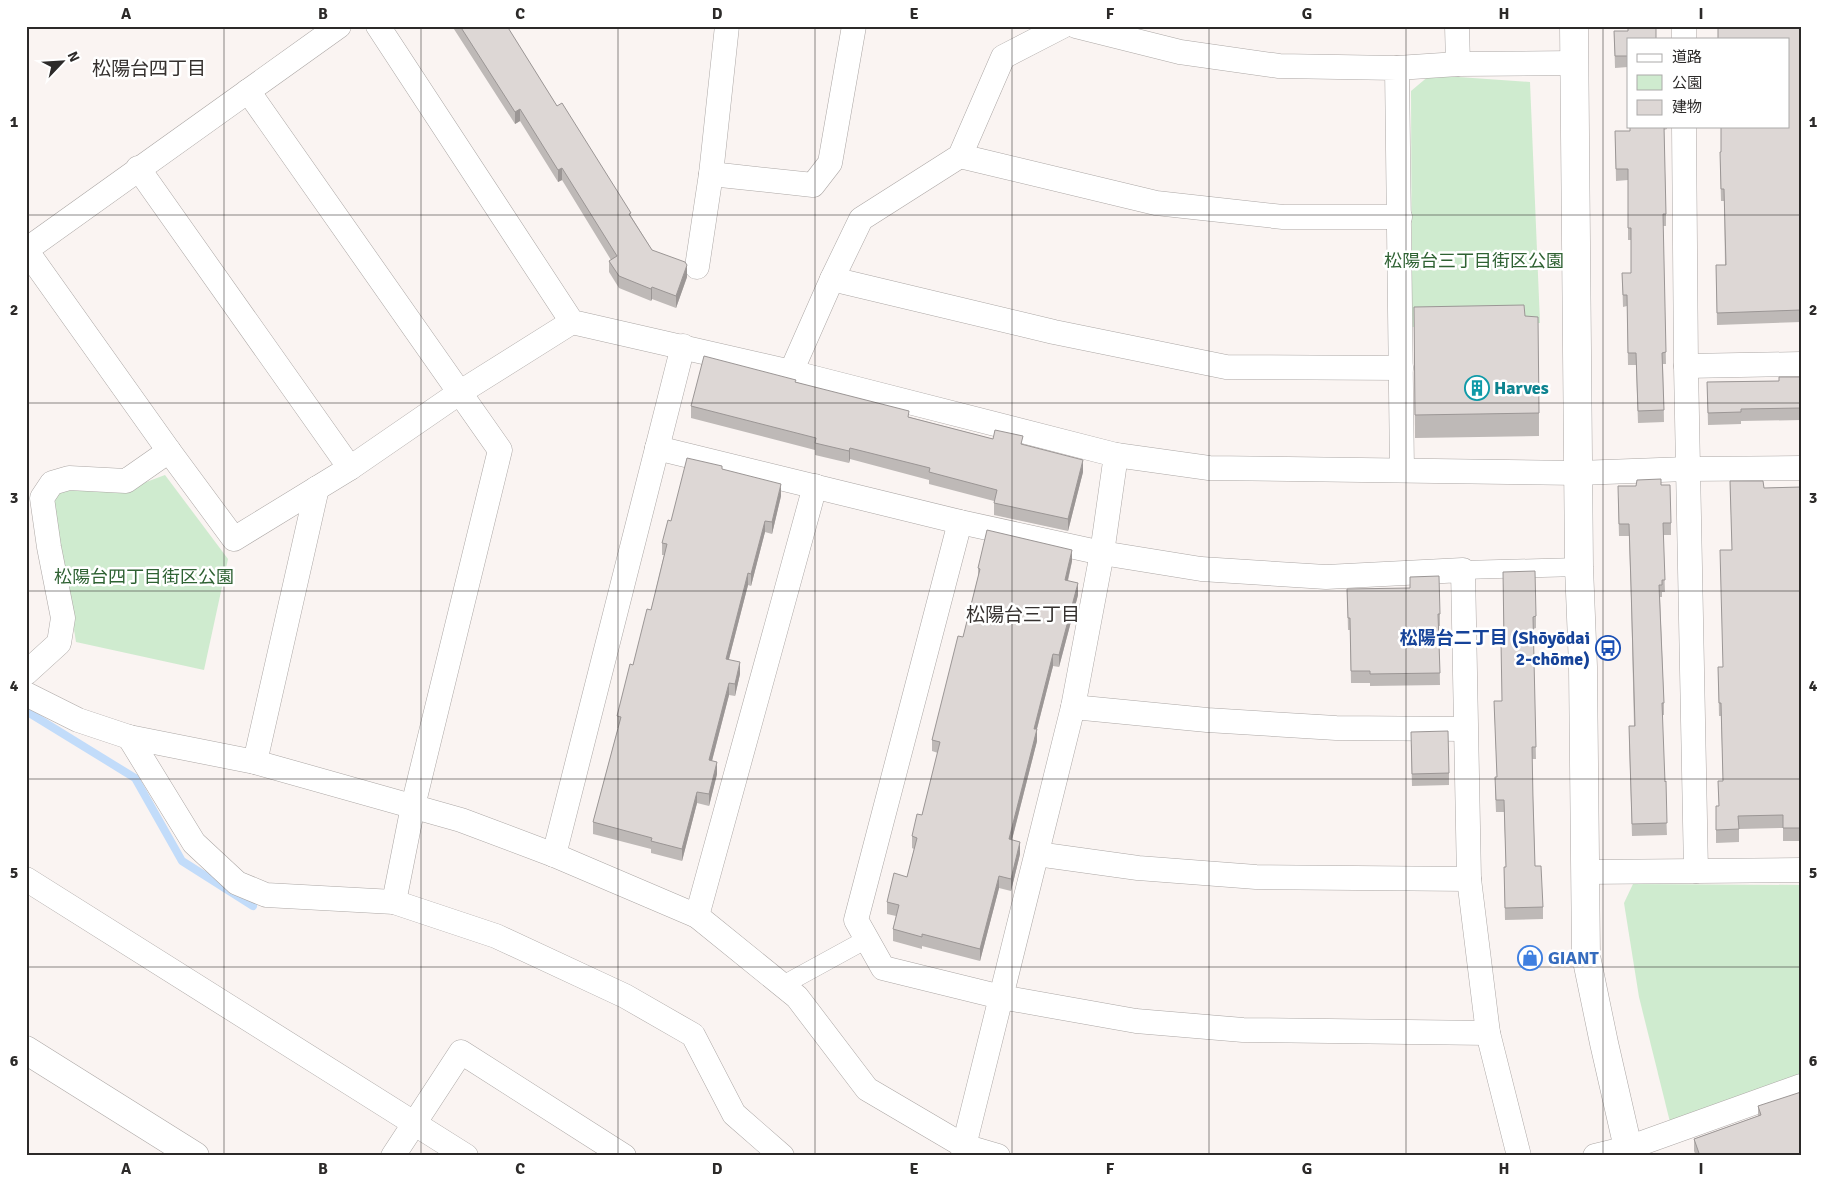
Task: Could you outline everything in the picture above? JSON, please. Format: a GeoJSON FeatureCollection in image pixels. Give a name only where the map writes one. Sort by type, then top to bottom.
{"type":"FeatureCollection","features":[{"type":"Feature","properties":{"kind":"street"},"geometry":{"type":"LineString","coordinates":[[339,26],[308,35],[248,91],[26,250],[234,539],[350,468],[459,393],[572,322],[791,372],[1116,455],[1209,468],[1578,473],[1688,469],[1801,468]]}},
{"type":"Feature","properties":{"kind":"street"},"geometry":{"type":"LineString","coordinates":[[697,267],[711,174],[727,26]]}},
{"type":"Feature","properties":{"kind":"street"},"geometry":{"type":"LineString","coordinates":[[711,174],[814,185],[830,163],[854,26]]}},
{"type":"Feature","properties":{"kind":"street"},"geometry":{"type":"LineString","coordinates":[[791,372],[861,219],[960,156],[1003,57],[1063,26]]}},
{"type":"Feature","properties":{"kind":"street"},"geometry":{"type":"LineString","coordinates":[[1076,26],[1180,52],[1279,66],[1397,68],[1458,64],[1574,63]]}},
{"type":"Feature","properties":{"kind":"street"},"geometry":{"type":"LineString","coordinates":[[1458,26],[1458,64]]}},
{"type":"Feature","properties":{"kind":"street"},"geometry":{"type":"LineString","coordinates":[[1574,26],[1579,567],[1583,667],[1586,956],[1630,1152]]}},
{"type":"Feature","properties":{"kind":"street"},"geometry":{"type":"LineString","coordinates":[[385,29],[572,322]]}},
{"type":"Feature","properties":{"kind":"street"},"geometry":{"type":"LineString","coordinates":[[1397,68],[1402,470]]}},
{"type":"Feature","properties":{"kind":"street"},"geometry":{"type":"LineString","coordinates":[[248,91],[500,450],[413,806],[394,902]]}},
{"type":"Feature","properties":{"kind":"street"},"geometry":{"type":"LineString","coordinates":[[1684,128],[1686,366],[1696,870]]}},
{"type":"Feature","properties":{"kind":"street"},"geometry":{"type":"LineString","coordinates":[[960,156],[1156,202],[1283,217],[1400,217]]}},
{"type":"Feature","properties":{"kind":"street"},"geometry":{"type":"LineString","coordinates":[[138,168],[350,468]]}},
{"type":"Feature","properties":{"kind":"street"},"geometry":{"type":"LineString","coordinates":[[832,279],[1054,332],[1226,367],[1401,368]]}},
{"type":"Feature","properties":{"kind":"street"},"geometry":{"type":"LineString","coordinates":[[554,855],[683,346]]}},
{"type":"Feature","properties":{"kind":"street"},"geometry":{"type":"LineString","coordinates":[[1686,366],[1801,364]]}},
{"type":"Feature","properties":{"kind":"street"},"geometry":{"type":"LineString","coordinates":[[657,448],[960,522],[1102,553],[1201,570],[1326,577],[1463,570],[1579,567]]}},
{"type":"Feature","properties":{"kind":"street"},"geometry":{"type":"LineString","coordinates":[[26,673],[59,643],[63,618],[49,547],[42,498],[52,483],[69,478],[126,481],[169,451]]}},
{"type":"Feature","properties":{"kind":"street"},"geometry":{"type":"LineString","coordinates":[[963,1151],[1073,707],[1102,553],[1116,455]]}},
{"type":"Feature","properties":{"kind":"street"},"geometry":{"type":"LineString","coordinates":[[697,916],[815,486]]}},
{"type":"Feature","properties":{"kind":"street"},"geometry":{"type":"LineString","coordinates":[[255,762],[317,488]]}},
{"type":"Feature","properties":{"kind":"street"},"geometry":{"type":"LineString","coordinates":[[960,522],[856,920],[883,968],[1001,997],[1136,1021],[1244,1030],[1488,1033]]}},
{"type":"Feature","properties":{"kind":"street"},"geometry":{"type":"LineString","coordinates":[[1463,570],[1465,729],[1470,880],[1488,1033],[1519,1156]]}},
{"type":"Feature","properties":{"kind":"street"},"geometry":{"type":"LineString","coordinates":[[26,694],[78,720],[129,737],[255,762],[461,820],[554,855],[697,916],[797,997],[867,1088],[963,1151],[998,1156]]}},
{"type":"Feature","properties":{"kind":"street"},"geometry":{"type":"LineString","coordinates":[[1073,707],[1207,720],[1336,728],[1465,729]]}},
{"type":"Feature","properties":{"kind":"street"},"geometry":{"type":"LineString","coordinates":[[129,737],[194,843],[237,884],[266,895],[394,902],[496,936],[625,996],[693,1035],[734,1114],[782,1156]]}},
{"type":"Feature","properties":{"kind":"street"},"geometry":{"type":"LineString","coordinates":[[1037,854],[1138,868],[1256,877],[1470,880]]}},
{"type":"Feature","properties":{"kind":"street"},"geometry":{"type":"LineString","coordinates":[[1586,872],[1801,870]]}},
{"type":"Feature","properties":{"kind":"street"},"geometry":{"type":"LineString","coordinates":[[26,880],[466,1156]]}},
{"type":"Feature","properties":{"kind":"street"},"geometry":{"type":"LineString","coordinates":[[783,985],[867,939]]}},
{"type":"Feature","properties":{"kind":"street"},"geometry":{"type":"LineString","coordinates":[[26,1050],[195,1156]]}},
{"type":"Feature","properties":{"kind":"street"},"geometry":{"type":"LineString","coordinates":[[393,1156],[461,1052],[624,1156]]}},
{"type":"Feature","properties":{"kind":"street"},"geometry":{"type":"LineString","coordinates":[[1595,1156],[1630,1152],[1801,1086]]}},
{"type":"Feature","properties":{"kind":"green space","name":"松陽台三丁目街区公園"},"geometry":{"type":"Polygon","coordinates":[[[1430,75],[1530,82],[1540,323],[1412,327],[1411,91],[1430,75]]]}},
{"type":"Feature","properties":{"kind":"green space","name":"松陽台四丁目街区公園"},"geometry":{"type":"Polygon","coordinates":[[[165,475],[228,559],[204,670],[76,642],[53,498],[65,488],[122,491],[165,475]]]}},
{"type":"Feature","properties":{"kind":"green space"},"geometry":{"type":"Polygon","coordinates":[[[1633,884],[1801,885],[1801,1074],[1670,1122],[1639,997],[1624,903],[1633,884]]]}},
{"type":"Feature","properties":{"kind":"building"},"geometry":{"type":"Polygon","coordinates":[[[460,26],[507,26],[557,106],[562,103],[652,250],[685,262],[687,265],[676,296],[652,287],[651,289],[619,276],[609,261],[617,256],[562,168],[558,170],[520,109],[515,112],[460,26]]]}},
{"type":"Feature","properties":{"kind":"building"},"geometry":{"type":"Polygon","coordinates":[[[1628,26],[1656,26],[1656,38],[1627,38],[1627,56],[1615,56],[1614,31],[1628,31],[1628,26]]]}},
{"type":"Feature","properties":{"kind":"building"},"geometry":{"type":"Polygon","coordinates":[[[1801,26],[1801,310],[1717,313],[1716,265],[1726,265],[1724,189],[1721,189],[1721,128],[1790,128],[1790,38],[1718,38],[1718,27],[1801,26]]]}},
{"type":"Feature","properties":{"kind":"building"},"geometry":{"type":"Polygon","coordinates":[[[1630,128],[1664,128],[1666,214],[1663,214],[1666,352],[1662,353],[1664,410],[1638,411],[1636,353],[1628,353],[1627,295],[1623,295],[1622,273],[1631,273],[1631,228],[1628,228],[1628,169],[1616,169],[1615,131],[1630,131],[1630,128]]]}},
{"type":"Feature","properties":{"kind":"building","name":"Harves"},"geometry":{"type":"Polygon","coordinates":[[[1524,305],[1525,316],[1538,317],[1539,413],[1415,415],[1414,307],[1524,305]]]}},
{"type":"Feature","properties":{"kind":"building"},"geometry":{"type":"Polygon","coordinates":[[[704,356],[796,380],[795,382],[909,411],[908,417],[993,439],[995,430],[1023,436],[1021,444],[1083,460],[1068,519],[994,503],[997,490],[929,472],[930,468],[850,448],[849,451],[815,443],[816,438],[691,406],[704,356]]]}},
{"type":"Feature","properties":{"kind":"building"},"geometry":{"type":"Polygon","coordinates":[[[1779,377],[1801,377],[1801,408],[1741,409],[1741,412],[1708,413],[1707,382],[1779,381],[1779,377]]]}},
{"type":"Feature","properties":{"kind":"building"},"geometry":{"type":"Polygon","coordinates":[[[687,458],[722,466],[722,469],[781,484],[772,522],[765,521],[751,574],[748,573],[726,659],[740,662],[735,684],[729,683],[709,760],[717,762],[709,794],[697,792],[682,849],[651,841],[652,838],[593,822],[621,717],[617,716],[630,664],[633,665],[647,609],[651,610],[667,544],[662,543],[668,520],[671,521],[687,458]]]}},
{"type":"Feature","properties":{"kind":"building"},"geometry":{"type":"Polygon","coordinates":[[[1661,479],[1661,485],[1670,485],[1671,523],[1663,523],[1665,580],[1662,580],[1662,585],[1659,585],[1667,823],[1632,824],[1629,726],[1635,726],[1629,524],[1619,524],[1618,486],[1636,486],[1637,480],[1661,479]]]}},
{"type":"Feature","properties":{"kind":"building"},"geometry":{"type":"Polygon","coordinates":[[[1730,481],[1763,481],[1764,488],[1801,487],[1801,828],[1783,828],[1783,815],[1738,816],[1739,829],[1716,830],[1716,806],[1719,806],[1718,781],[1723,781],[1718,667],[1723,667],[1720,550],[1732,550],[1730,481]]]}},
{"type":"Feature","properties":{"kind":"building"},"geometry":{"type":"Polygon","coordinates":[[[987,530],[1072,550],[1065,580],[1078,583],[1059,655],[1053,654],[1034,729],[1037,729],[1009,839],[1020,842],[1011,879],[999,876],[980,949],[922,934],[922,937],[893,929],[899,905],[887,902],[894,873],[907,877],[917,838],[912,836],[917,814],[922,815],[940,742],[932,740],[958,636],[963,637],[980,569],[978,568],[987,530]]]}},
{"type":"Feature","properties":{"kind":"building"},"geometry":{"type":"Polygon","coordinates":[[[1535,571],[1536,616],[1533,617],[1536,747],[1532,747],[1533,799],[1535,866],[1541,866],[1543,907],[1505,908],[1504,800],[1496,800],[1494,701],[1502,701],[1501,641],[1504,641],[1503,572],[1535,571]]]}},
{"type":"Feature","properties":{"kind":"building"},"geometry":{"type":"Polygon","coordinates":[[[1439,576],[1440,673],[1370,674],[1370,671],[1351,671],[1350,618],[1348,618],[1347,589],[1410,588],[1410,577],[1439,576]]]}},
{"type":"Feature","properties":{"kind":"building"},"geometry":{"type":"Polygon","coordinates":[[[1448,731],[1449,773],[1412,774],[1411,732],[1448,731]]]}},
{"type":"Feature","properties":{"kind":"building"},"geometry":{"type":"Polygon","coordinates":[[[1801,1092],[1801,1156],[1700,1156],[1694,1139],[1761,1115],[1758,1106],[1801,1092]]]}},
{"type":"Feature","properties":{"kind":"waterway"},"geometry":{"type":"LineString","coordinates":[[26,711],[135,778],[182,861],[253,906]]}},
{"type":"Feature","properties":{"kind":"place","name":"Harves"},"geometry":{"type":"Point","coordinates":[1477,388]}},
{"type":"Feature","properties":{"kind":"place","name":"松陽台二丁目 (Shōyōdai 2-chōme)"},"geometry":{"type":"Point","coordinates":[1608,648]}},
{"type":"Feature","properties":{"kind":"place","name":"GIANT"},"geometry":{"type":"Point","coordinates":[1530,958]}},
{"type":"Feature","properties":{"kind":"district","name":"松陽台四丁目"},"geometry":{"type":"Point","coordinates":[149,68]}},
{"type":"Feature","properties":{"kind":"district","name":"松陽台三丁目"},"geometry":{"type":"Point","coordinates":[1023,614]}}]}
